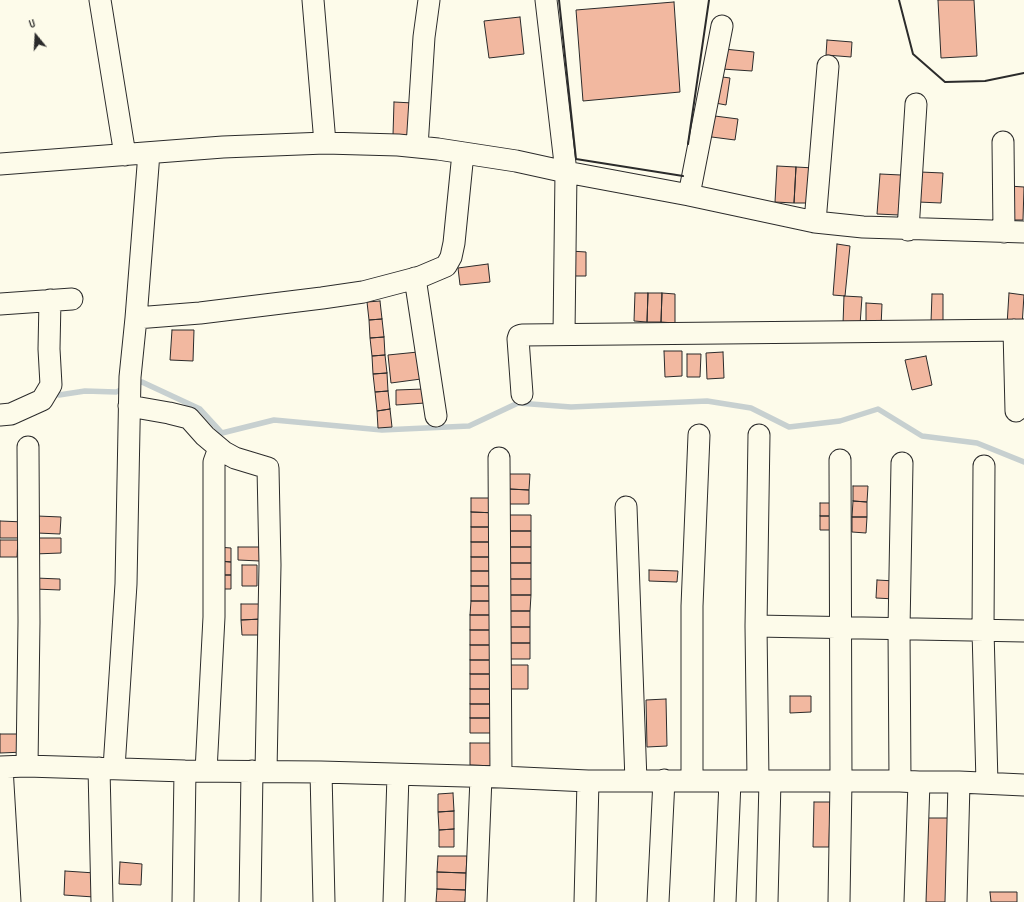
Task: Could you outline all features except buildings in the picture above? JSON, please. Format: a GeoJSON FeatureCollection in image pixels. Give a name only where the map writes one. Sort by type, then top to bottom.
{"type":"FeatureCollection","features":[{"type":"Feature","properties":{"kind":"street"},"geometry":{"type":"LineString","coordinates":[[100,0],[125,155]]}},
{"type":"Feature","properties":{"kind":"street"},"geometry":{"type":"LineString","coordinates":[[312,0],[325,143]]}},
{"type":"Feature","properties":{"kind":"street"},"geometry":{"type":"LineString","coordinates":[[417,147],[424,37],[429,0]]}},
{"type":"Feature","properties":{"kind":"street"},"geometry":{"type":"LineString","coordinates":[[546,0],[566,172],[564,334]]}},
{"type":"Feature","properties":{"kind":"street"},"geometry":{"type":"LineString","coordinates":[[689,195],[722,26]]}},
{"type":"Feature","properties":{"kind":"street"},"geometry":{"type":"LineString","coordinates":[[816,222],[828,66]]}},
{"type":"Feature","properties":{"kind":"street"},"geometry":{"type":"LineString","coordinates":[[908,230],[916,104]]}},
{"type":"Feature","properties":{"kind":"street"},"geometry":{"type":"LineString","coordinates":[[1003,142],[1004,232]]}},
{"type":"Feature","properties":{"kind":"street"},"geometry":{"type":"LineString","coordinates":[[0,164],[223,147],[325,143],[398,145],[516,161],[816,222],[908,230],[1024,232]]}},
{"type":"Feature","properties":{"kind":"street"},"geometry":{"type":"LineString","coordinates":[[102,902],[107,768],[126,584],[130,377],[149,153]]}},
{"type":"Feature","properties":{"kind":"street"},"geometry":{"type":"LineString","coordinates":[[136,318],[200,313],[363,292],[415,278],[446,266],[451,257],[454,243],[463,153]]}},
{"type":"Feature","properties":{"kind":"street"},"geometry":{"type":"LineString","coordinates":[[415,278],[436,416]]}},
{"type":"Feature","properties":{"kind":"street"},"geometry":{"type":"LineString","coordinates":[[0,304],[72,299]]}},
{"type":"Feature","properties":{"kind":"street"},"geometry":{"type":"LineString","coordinates":[[0,415],[11,414],[42,400],[48,390],[50,385],[50,300]]}},
{"type":"Feature","properties":{"kind":"street"},"geometry":{"type":"LineString","coordinates":[[522,394],[519,336],[564,334],[1019,330],[1016,411]]}},
{"type":"Feature","properties":{"kind":"street"},"geometry":{"type":"LineString","coordinates":[[130,402],[189,418],[218,448],[235,458],[268,468],[270,565],[259,771],[250,902]]}},
{"type":"Feature","properties":{"kind":"street"},"geometry":{"type":"LineString","coordinates":[[692,781],[692,606],[699,435]]}},
{"type":"Feature","properties":{"kind":"street"},"geometry":{"type":"LineString","coordinates":[[759,435],[756,626],[764,781],[767,902]]}},
{"type":"Feature","properties":{"kind":"street"},"geometry":{"type":"LineString","coordinates":[[27,766],[29,622],[28,446]]}},
{"type":"Feature","properties":{"kind":"street"},"geometry":{"type":"LineString","coordinates":[[206,771],[214,617],[214,462],[218,448]]}},
{"type":"Feature","properties":{"kind":"street"},"geometry":{"type":"LineString","coordinates":[[476,902],[491,777],[499,458]]}},
{"type":"Feature","properties":{"kind":"street"},"geometry":{"type":"LineString","coordinates":[[839,902],[841,781],[840,460]]}},
{"type":"Feature","properties":{"kind":"street"},"geometry":{"type":"LineString","coordinates":[[902,463],[899,629],[910,782],[915,902]]}},
{"type":"Feature","properties":{"kind":"street"},"geometry":{"type":"LineString","coordinates":[[984,466],[983,630],[987,783]]}},
{"type":"Feature","properties":{"kind":"street"},"geometry":{"type":"LineString","coordinates":[[626,507],[636,781]]}},
{"type":"Feature","properties":{"kind":"street"},"geometry":{"type":"LineString","coordinates":[[756,626],[1024,631]]}},
{"type":"Feature","properties":{"kind":"street"},"geometry":{"type":"LineString","coordinates":[[10,902],[3,843],[1,767],[27,766],[185,771],[321,772],[588,781],[664,780],[959,782],[1024,785]]}},
{"type":"Feature","properties":{"kind":"street"},"geometry":{"type":"LineString","coordinates":[[183,902],[185,771]]}},
{"type":"Feature","properties":{"kind":"street"},"geometry":{"type":"LineString","coordinates":[[321,772],[324,902]]}},
{"type":"Feature","properties":{"kind":"street"},"geometry":{"type":"LineString","coordinates":[[394,902],[398,774]]}},
{"type":"Feature","properties":{"kind":"street"},"geometry":{"type":"LineString","coordinates":[[658,902],[664,780]]}},
{"type":"Feature","properties":{"kind":"street"},"geometry":{"type":"LineString","coordinates":[[585,902],[588,781]]}},
{"type":"Feature","properties":{"kind":"street"},"geometry":{"type":"LineString","coordinates":[[724,902],[730,781]]}},
{"type":"Feature","properties":{"kind":"street"},"geometry":{"type":"LineString","coordinates":[[956,902],[959,782]]}},
{"type":"Feature","properties":{"kind":"waterway"},"geometry":{"type":"LineString","coordinates":[[134,385],[142,382],[200,409],[222,433],[274,420],[382,430],[469,426],[518,403],[571,407],[707,401],[751,408],[789,427],[840,421],[878,409],[922,436],[977,443],[1024,462]]}},
{"type":"Feature","properties":{"kind":"waterway"},"geometry":{"type":"LineString","coordinates":[[59,395],[85,391],[116,392],[126,388]]}},
{"type":"Feature","properties":{"kind":"wall"},"geometry":{"type":"LineString","coordinates":[[559,0],[576,159],[683,176]]}},
{"type":"Feature","properties":{"kind":"wall"},"geometry":{"type":"LineString","coordinates":[[688,144],[709,0]]}},
{"type":"Feature","properties":{"kind":"wall"},"geometry":{"type":"LineString","coordinates":[[899,0],[913,54],[945,82],[985,81],[1024,73]]}}]}
